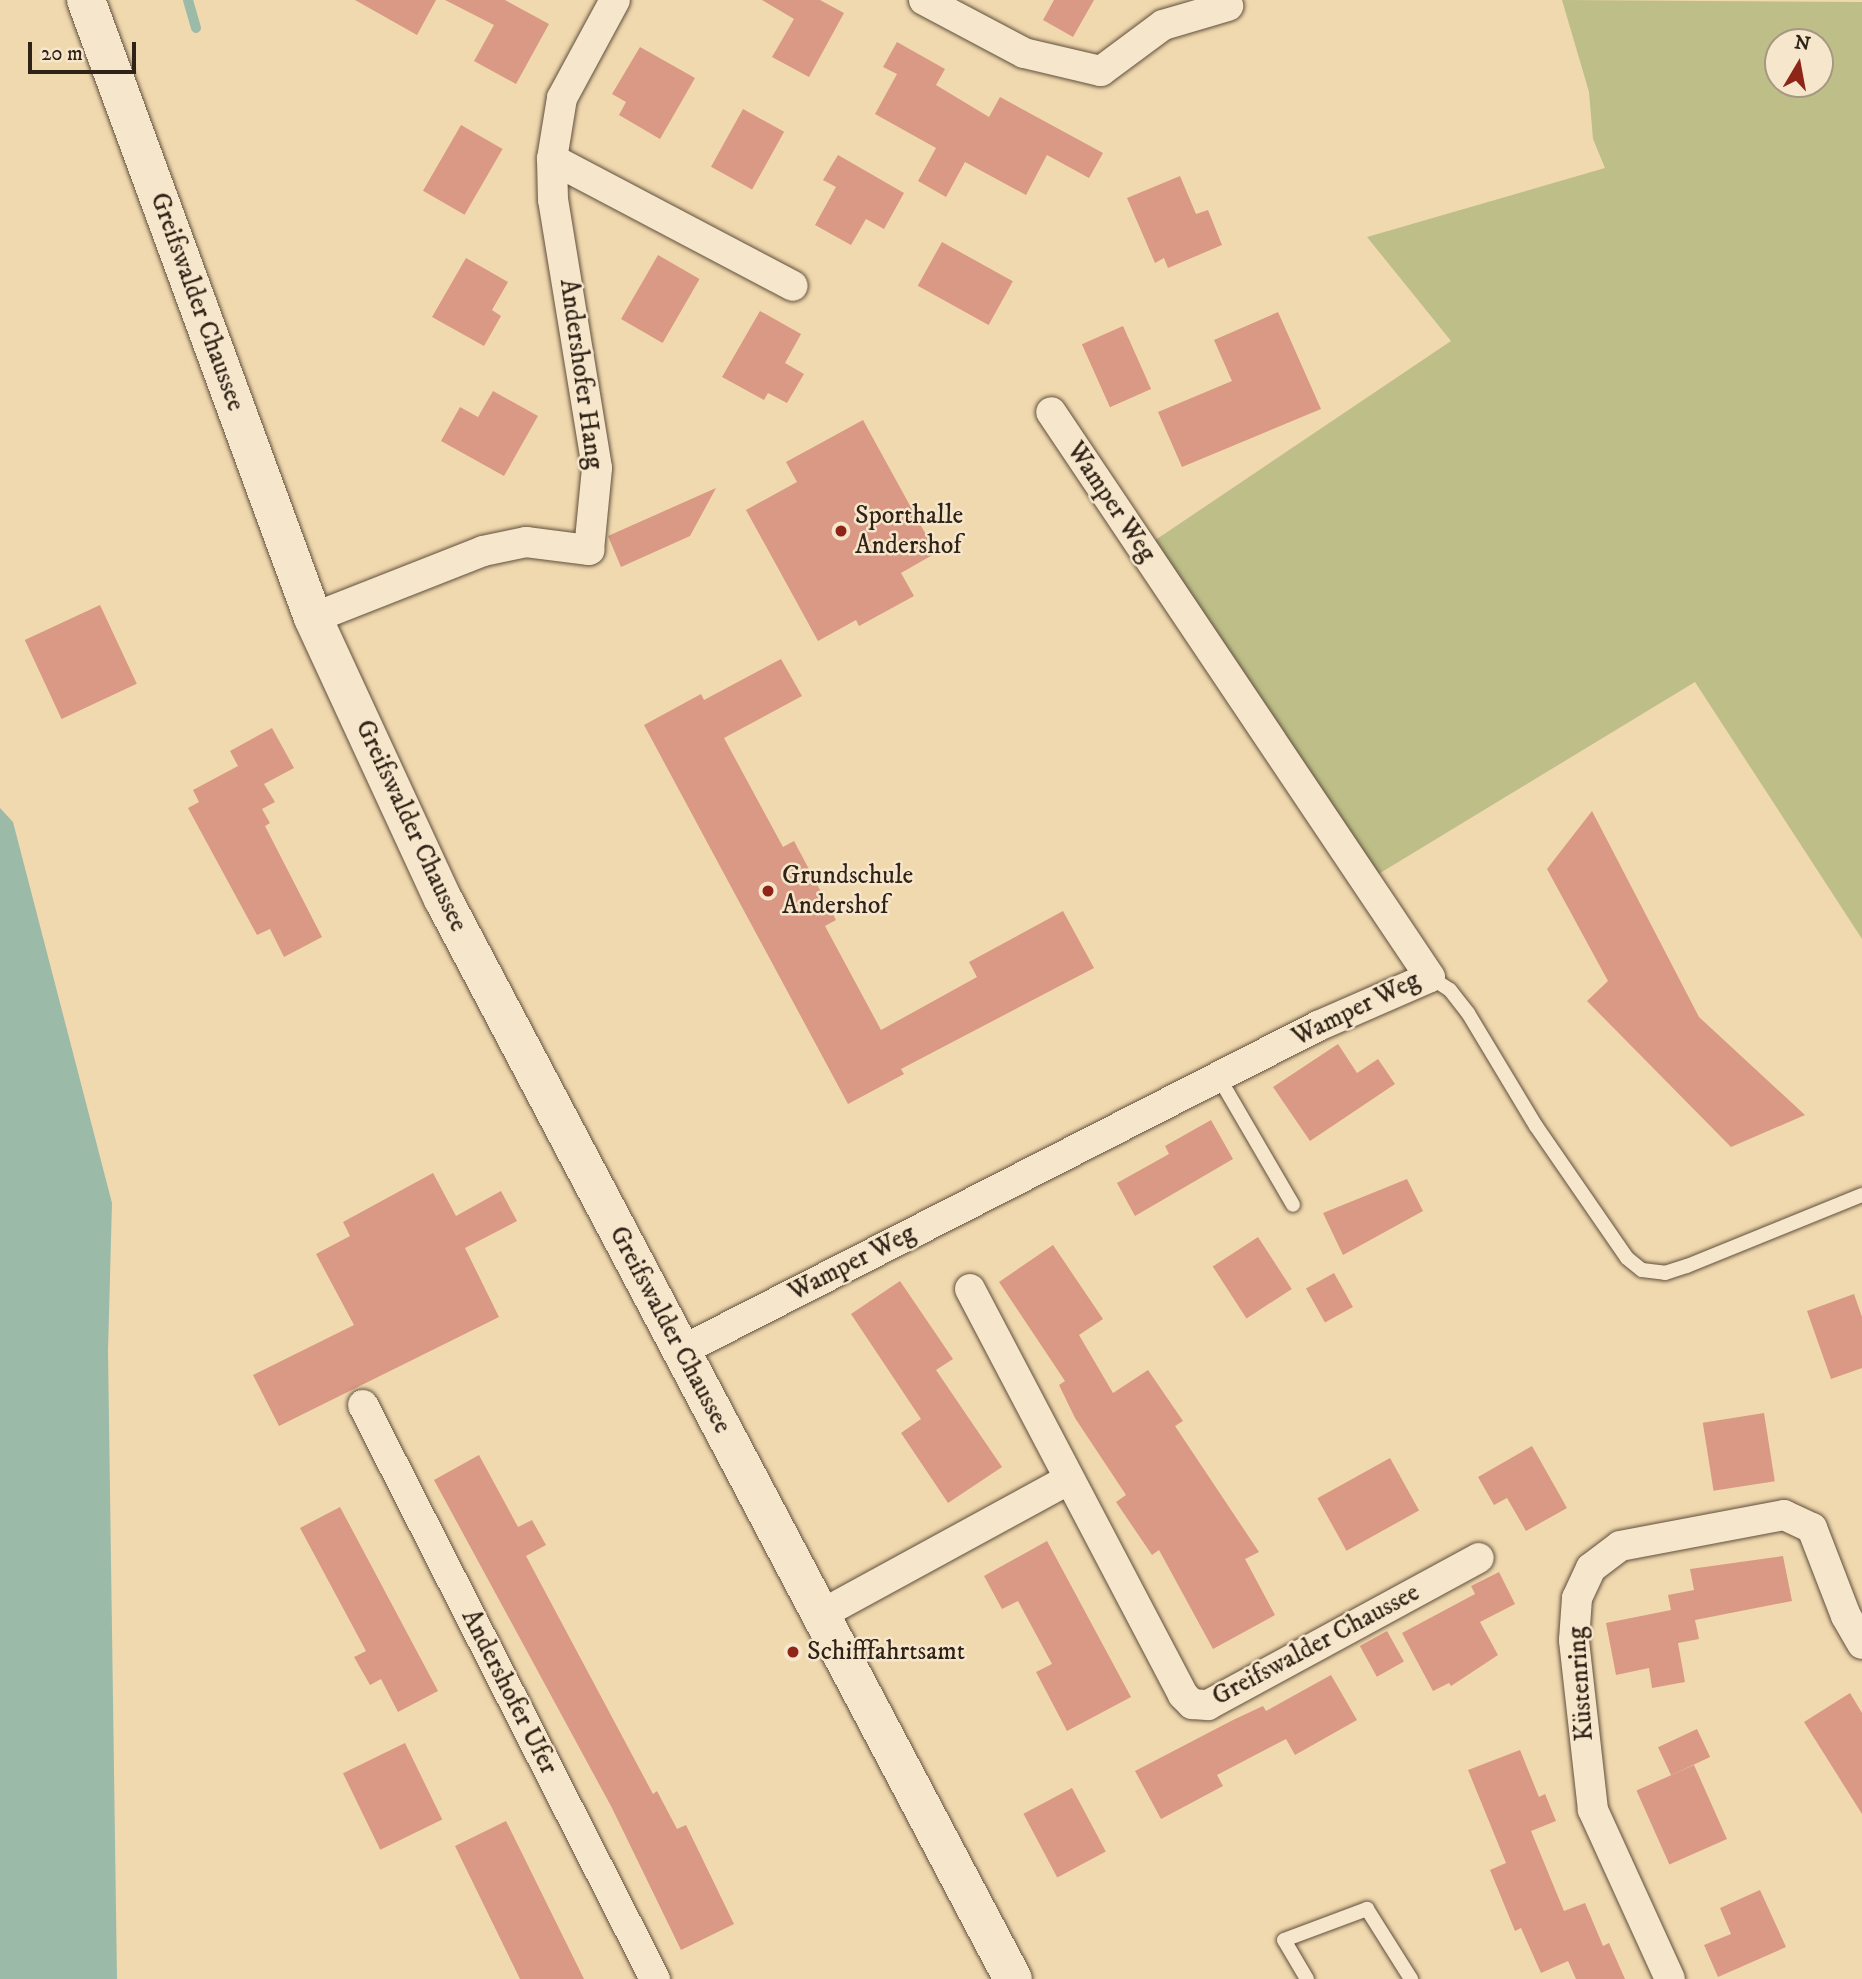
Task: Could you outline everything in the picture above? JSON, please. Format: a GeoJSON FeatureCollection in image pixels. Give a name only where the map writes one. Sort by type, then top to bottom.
{"type":"FeatureCollection","features":[{"type":"Feature","properties":{"kind":"main road","name":"Greifswalder Chaussee"},"geometry":{"type":"LineString","coordinates":[[86,0],[313,618],[443,899],[1013,1979]]}},
{"type":"Feature","properties":{"kind":"street","name":"Andershofer Hang"},"geometry":{"type":"LineString","coordinates":[[313,618],[482,551],[526,542],[589,550],[597,468],[554,200],[552,159],[562,98],[615,0]]}},
{"type":"Feature","properties":{"kind":"street"},"geometry":{"type":"LineString","coordinates":[[924,0],[1024,52],[1101,71],[1163,25],[1228,6]]}},
{"type":"Feature","properties":{"kind":"street"},"geometry":{"type":"LineString","coordinates":[[552,159],[793,286]]}},
{"type":"Feature","properties":{"kind":"street","name":"Wamper Weg"},"geometry":{"type":"LineString","coordinates":[[681,1351],[1218,1076],[1363,1004],[1430,977],[1051,412]]}},
{"type":"Feature","properties":{"kind":"street","name":"Greifswalder Chaussee"},"geometry":{"type":"LineString","coordinates":[[970,1289],[1183,1695],[1192,1704],[1208,1706],[1479,1558]]}},
{"type":"Feature","properties":{"kind":"street","name":"Andershofer Ufer"},"geometry":{"type":"LineString","coordinates":[[363,1405],[655,1979]]}},
{"type":"Feature","properties":{"kind":"street"},"geometry":{"type":"LineString","coordinates":[[822,1614],[1068,1480]]}},
{"type":"Feature","properties":{"kind":"street","name":"Küstenring"},"geometry":{"type":"LineString","coordinates":[[1670,1979],[1593,1810],[1574,1640],[1577,1598],[1591,1568],[1620,1546],[1784,1515],[1812,1528],[1846,1616],[1862,1644]]}},
{"type":"Feature","properties":{"kind":"lane"},"geometry":{"type":"LineString","coordinates":[[1430,977],[1450,990],[1468,1013],[1536,1126],[1627,1258],[1643,1270],[1665,1273],[1687,1266],[1862,1195]]}},
{"type":"Feature","properties":{"kind":"lane"},"geometry":{"type":"LineString","coordinates":[[1218,1076],[1293,1205]]}},
{"type":"Feature","properties":{"kind":"lane"},"geometry":{"type":"LineString","coordinates":[[1307,1979],[1284,1940],[1367,1909],[1411,1979]]}},
{"type":"Feature","properties":{"kind":"green space"},"geometry":{"type":"Polygon","coordinates":[[[1562,0],[1862,2],[1862,939],[1695,682],[1367,881],[1142,549],[1451,341],[1367,237],[1605,168],[1593,139],[1589,92],[1562,0]]]}},
{"type":"Feature","properties":{"kind":"shaded area"},"geometry":{"type":"Polygon","coordinates":[[[0,808],[13,822],[112,1203],[108,1351],[117,1979],[0,1979],[0,808]]]}},
{"type":"Feature","properties":{"kind":"building"},"geometry":{"type":"Polygon","coordinates":[[[355,0],[436,0],[417,35],[355,0]]]}},
{"type":"Feature","properties":{"kind":"building"},"geometry":{"type":"Polygon","coordinates":[[[445,0],[505,0],[549,24],[516,84],[474,61],[494,25],[445,0]]]}},
{"type":"Feature","properties":{"kind":"building"},"geometry":{"type":"Polygon","coordinates":[[[762,0],[820,0],[844,13],[809,77],[772,57],[794,19],[762,0]]]}},
{"type":"Feature","properties":{"kind":"building"},"geometry":{"type":"Polygon","coordinates":[[[1054,0],[1094,0],[1073,37],[1043,20],[1054,0]]]}},
{"type":"Feature","properties":{"kind":"building"},"geometry":{"type":"Polygon","coordinates":[[[897,42],[945,69],[936,85],[989,117],[1000,97],[1103,153],[1089,178],[1047,155],[1026,195],[965,162],[946,197],[918,181],[936,148],[875,114],[897,74],[883,67],[897,42]]]}},
{"type":"Feature","properties":{"kind":"building"},"geometry":{"type":"Polygon","coordinates":[[[640,47],[695,78],[660,139],[619,115],[626,102],[612,94],[640,47]]]}},
{"type":"Feature","properties":{"kind":"building"},"geometry":{"type":"Polygon","coordinates":[[[743,109],[784,132],[752,190],[711,167],[743,109]]]}},
{"type":"Feature","properties":{"kind":"building"},"geometry":{"type":"Polygon","coordinates":[[[461,125],[503,149],[465,215],[423,191],[461,125]]]}},
{"type":"Feature","properties":{"kind":"building"},"geometry":{"type":"Polygon","coordinates":[[[838,155],[904,193],[884,229],[866,219],[851,245],[815,225],[836,187],[823,180],[838,155]]]}},
{"type":"Feature","properties":{"kind":"building"},"geometry":{"type":"Polygon","coordinates":[[[1180,176],[1196,214],[1208,210],[1222,245],[1168,268],[1164,258],[1155,263],[1127,198],[1180,176]]]}},
{"type":"Feature","properties":{"kind":"building"},"geometry":{"type":"Polygon","coordinates":[[[942,242],[1013,281],[989,325],[918,286],[942,242]]]}},
{"type":"Feature","properties":{"kind":"building"},"geometry":{"type":"Polygon","coordinates":[[[658,255],[700,279],[663,343],[621,319],[658,255]]]}},
{"type":"Feature","properties":{"kind":"building"},"geometry":{"type":"Polygon","coordinates":[[[466,258],[508,282],[492,310],[501,316],[484,346],[432,317],[466,258]]]}},
{"type":"Feature","properties":{"kind":"building"},"geometry":{"type":"Polygon","coordinates":[[[760,311],[801,334],[785,363],[804,374],[787,403],[768,393],[764,400],[722,377],[760,311]]]}},
{"type":"Feature","properties":{"kind":"building"},"geometry":{"type":"Polygon","coordinates":[[[1278,312],[1321,409],[1182,467],[1158,412],[1232,381],[1214,340],[1278,312]]]}},
{"type":"Feature","properties":{"kind":"building"},"geometry":{"type":"Polygon","coordinates":[[[1123,326],[1151,389],[1110,407],[1082,344],[1123,326]]]}},
{"type":"Feature","properties":{"kind":"building"},"geometry":{"type":"Polygon","coordinates":[[[493,391],[538,416],[504,476],[441,441],[460,407],[478,417],[493,391]]]}},
{"type":"Feature","properties":{"kind":"building","name":"Sporthalle Andershof"},"geometry":{"type":"Polygon","coordinates":[[[863,420],[936,553],[901,573],[914,596],[859,626],[856,620],[818,641],[746,510],[797,482],[786,462],[863,420]]]}},
{"type":"Feature","properties":{"kind":"building"},"geometry":{"type":"Polygon","coordinates":[[[716,488],[690,536],[621,567],[608,536],[716,488]]]}},
{"type":"Feature","properties":{"kind":"building"},"geometry":{"type":"Polygon","coordinates":[[[100,605],[137,684],[62,719],[25,640],[100,605]]]}},
{"type":"Feature","properties":{"kind":"building"},"geometry":{"type":"Polygon","coordinates":[[[781,659],[802,696],[724,738],[783,847],[794,841],[836,920],[825,926],[881,1030],[977,977],[969,962],[1063,911],[1094,968],[901,1069],[904,1074],[848,1104],[644,725],[701,694],[704,700],[781,659]]]}},
{"type":"Feature","properties":{"kind":"building"},"geometry":{"type":"Polygon","coordinates":[[[272,728],[294,768],[264,784],[275,802],[262,809],[270,823],[265,826],[322,937],[284,957],[270,929],[257,935],[188,808],[199,802],[193,790],[238,766],[230,751],[272,728]]]}},
{"type":"Feature","properties":{"kind":"building"},"geometry":{"type":"Polygon","coordinates":[[[1592,811],[1699,1017],[1805,1115],[1731,1147],[1587,1001],[1608,981],[1547,869],[1592,811]]]}},
{"type":"Feature","properties":{"kind":"building"},"geometry":{"type":"Polygon","coordinates":[[[1338,1044],[1357,1073],[1378,1059],[1395,1084],[1310,1141],[1273,1087],[1338,1044]]]}},
{"type":"Feature","properties":{"kind":"building"},"geometry":{"type":"Polygon","coordinates":[[[1211,1120],[1233,1159],[1135,1216],[1117,1183],[1169,1154],[1165,1146],[1211,1120]]]}},
{"type":"Feature","properties":{"kind":"building"},"geometry":{"type":"Polygon","coordinates":[[[433,1173],[456,1216],[501,1191],[517,1221],[465,1248],[499,1317],[279,1426],[253,1375],[354,1325],[316,1254],[350,1236],[343,1222],[433,1173]]]}},
{"type":"Feature","properties":{"kind":"building"},"geometry":{"type":"Polygon","coordinates":[[[1407,1179],[1423,1211],[1343,1255],[1323,1213],[1407,1179]]]}},
{"type":"Feature","properties":{"kind":"building"},"geometry":{"type":"Polygon","coordinates":[[[1258,1237],[1292,1289],[1246,1318],[1213,1266],[1258,1237]]]}},
{"type":"Feature","properties":{"kind":"building"},"geometry":{"type":"Polygon","coordinates":[[[1053,1245],[1103,1319],[1079,1335],[1113,1393],[1148,1370],[1183,1421],[1175,1426],[1259,1552],[1245,1559],[1275,1615],[1213,1649],[1159,1550],[1152,1555],[1116,1502],[1126,1495],[1075,1418],[1059,1385],[1065,1381],[999,1282],[1053,1245]]]}},
{"type":"Feature","properties":{"kind":"building"},"geometry":{"type":"Polygon","coordinates":[[[1334,1273],[1353,1307],[1325,1323],[1306,1289],[1334,1273]]]}},
{"type":"Feature","properties":{"kind":"building"},"geometry":{"type":"Polygon","coordinates":[[[900,1281],[953,1359],[936,1370],[1002,1467],[948,1503],[901,1433],[921,1419],[851,1314],[900,1281]]]}},
{"type":"Feature","properties":{"kind":"building"},"geometry":{"type":"Polygon","coordinates":[[[1854,1294],[1862,1317],[1862,1368],[1831,1379],[1807,1311],[1854,1294]]]}},
{"type":"Feature","properties":{"kind":"building"},"geometry":{"type":"Polygon","coordinates":[[[1764,1413],[1775,1481],[1714,1491],[1703,1423],[1764,1413]]]}},
{"type":"Feature","properties":{"kind":"building"},"geometry":{"type":"Polygon","coordinates":[[[1532,1446],[1567,1508],[1526,1531],[1507,1498],[1494,1505],[1478,1477],[1532,1446]]]}},
{"type":"Feature","properties":{"kind":"building"},"geometry":{"type":"Polygon","coordinates":[[[479,1455],[518,1527],[532,1520],[546,1545],[526,1556],[653,1794],[657,1791],[677,1829],[686,1825],[734,1924],[681,1950],[612,1808],[434,1480],[479,1455]]]}},
{"type":"Feature","properties":{"kind":"building"},"geometry":{"type":"Polygon","coordinates":[[[1390,1458],[1419,1510],[1346,1551],[1317,1498],[1390,1458]]]}},
{"type":"Feature","properties":{"kind":"building"},"geometry":{"type":"Polygon","coordinates":[[[340,1507],[438,1691],[398,1712],[381,1679],[370,1685],[354,1657],[366,1651],[300,1528],[340,1507]]]}},
{"type":"Feature","properties":{"kind":"building"},"geometry":{"type":"Polygon","coordinates":[[[1047,1541],[1131,1697],[1067,1731],[1036,1672],[1052,1664],[1018,1601],[1002,1609],[984,1576],[1047,1541]]]}},
{"type":"Feature","properties":{"kind":"building"},"geometry":{"type":"Polygon","coordinates":[[[1783,1556],[1792,1601],[1695,1620],[1699,1639],[1678,1643],[1685,1682],[1652,1688],[1649,1668],[1616,1675],[1606,1623],[1671,1610],[1668,1595],[1694,1590],[1690,1569],[1783,1556]]]}},
{"type":"Feature","properties":{"kind":"building"},"geometry":{"type":"Polygon","coordinates":[[[1499,1572],[1515,1604],[1480,1622],[1498,1655],[1451,1686],[1449,1683],[1433,1691],[1402,1633],[1475,1594],[1471,1586],[1499,1572]]]}},
{"type":"Feature","properties":{"kind":"building"},"geometry":{"type":"Polygon","coordinates":[[[1387,1631],[1404,1662],[1377,1677],[1360,1646],[1387,1631]]]}},
{"type":"Feature","properties":{"kind":"building"},"geometry":{"type":"Polygon","coordinates":[[[1331,1675],[1357,1720],[1295,1755],[1286,1739],[1217,1775],[1223,1786],[1161,1819],[1135,1771],[1263,1706],[1266,1711],[1331,1675]]]}},
{"type":"Feature","properties":{"kind":"building"},"geometry":{"type":"Polygon","coordinates":[[[1850,1693],[1862,1713],[1862,1814],[1804,1722],[1850,1693]]]}},
{"type":"Feature","properties":{"kind":"building"},"geometry":{"type":"Polygon","coordinates":[[[1697,1729],[1710,1757],[1671,1775],[1658,1747],[1697,1729]]]}},
{"type":"Feature","properties":{"kind":"building"},"geometry":{"type":"Polygon","coordinates":[[[405,1743],[442,1819],[380,1850],[343,1773],[405,1743]]]}},
{"type":"Feature","properties":{"kind":"building"},"geometry":{"type":"Polygon","coordinates":[[[1520,1750],[1539,1797],[1545,1794],[1556,1821],[1531,1831],[1564,1911],[1585,1903],[1603,1946],[1609,1943],[1625,1979],[1576,1979],[1568,1961],[1541,1973],[1521,1928],[1515,1931],[1490,1870],[1506,1863],[1468,1770],[1520,1750]]]}},
{"type":"Feature","properties":{"kind":"building"},"geometry":{"type":"Polygon","coordinates":[[[1694,1765],[1727,1839],[1669,1865],[1636,1791],[1694,1765]]]}},
{"type":"Feature","properties":{"kind":"building"},"geometry":{"type":"Polygon","coordinates":[[[1072,1788],[1106,1852],[1057,1877],[1023,1814],[1072,1788]]]}},
{"type":"Feature","properties":{"kind":"building"},"geometry":{"type":"Polygon","coordinates":[[[506,1821],[584,1979],[520,1979],[455,1846],[506,1821]]]}},
{"type":"Feature","properties":{"kind":"building"},"geometry":{"type":"Polygon","coordinates":[[[1760,1890],[1786,1947],[1718,1977],[1704,1945],[1731,1934],[1720,1908],[1760,1890]]]}},
{"type":"Feature","properties":{"kind":"waterway"},"geometry":{"type":"LineString","coordinates":[[188,0],[196,28]]}},
{"type":"Feature","properties":{"kind":"place","name":"Sporthalle Andershof"},"geometry":{"type":"Point","coordinates":[841,531]}},
{"type":"Feature","properties":{"kind":"place","name":"Grundschule Andershof"},"geometry":{"type":"Point","coordinates":[768,891]}},
{"type":"Feature","properties":{"kind":"place","name":"Schifffahrtsamt"},"geometry":{"type":"Point","coordinates":[793,1652]}}]}
